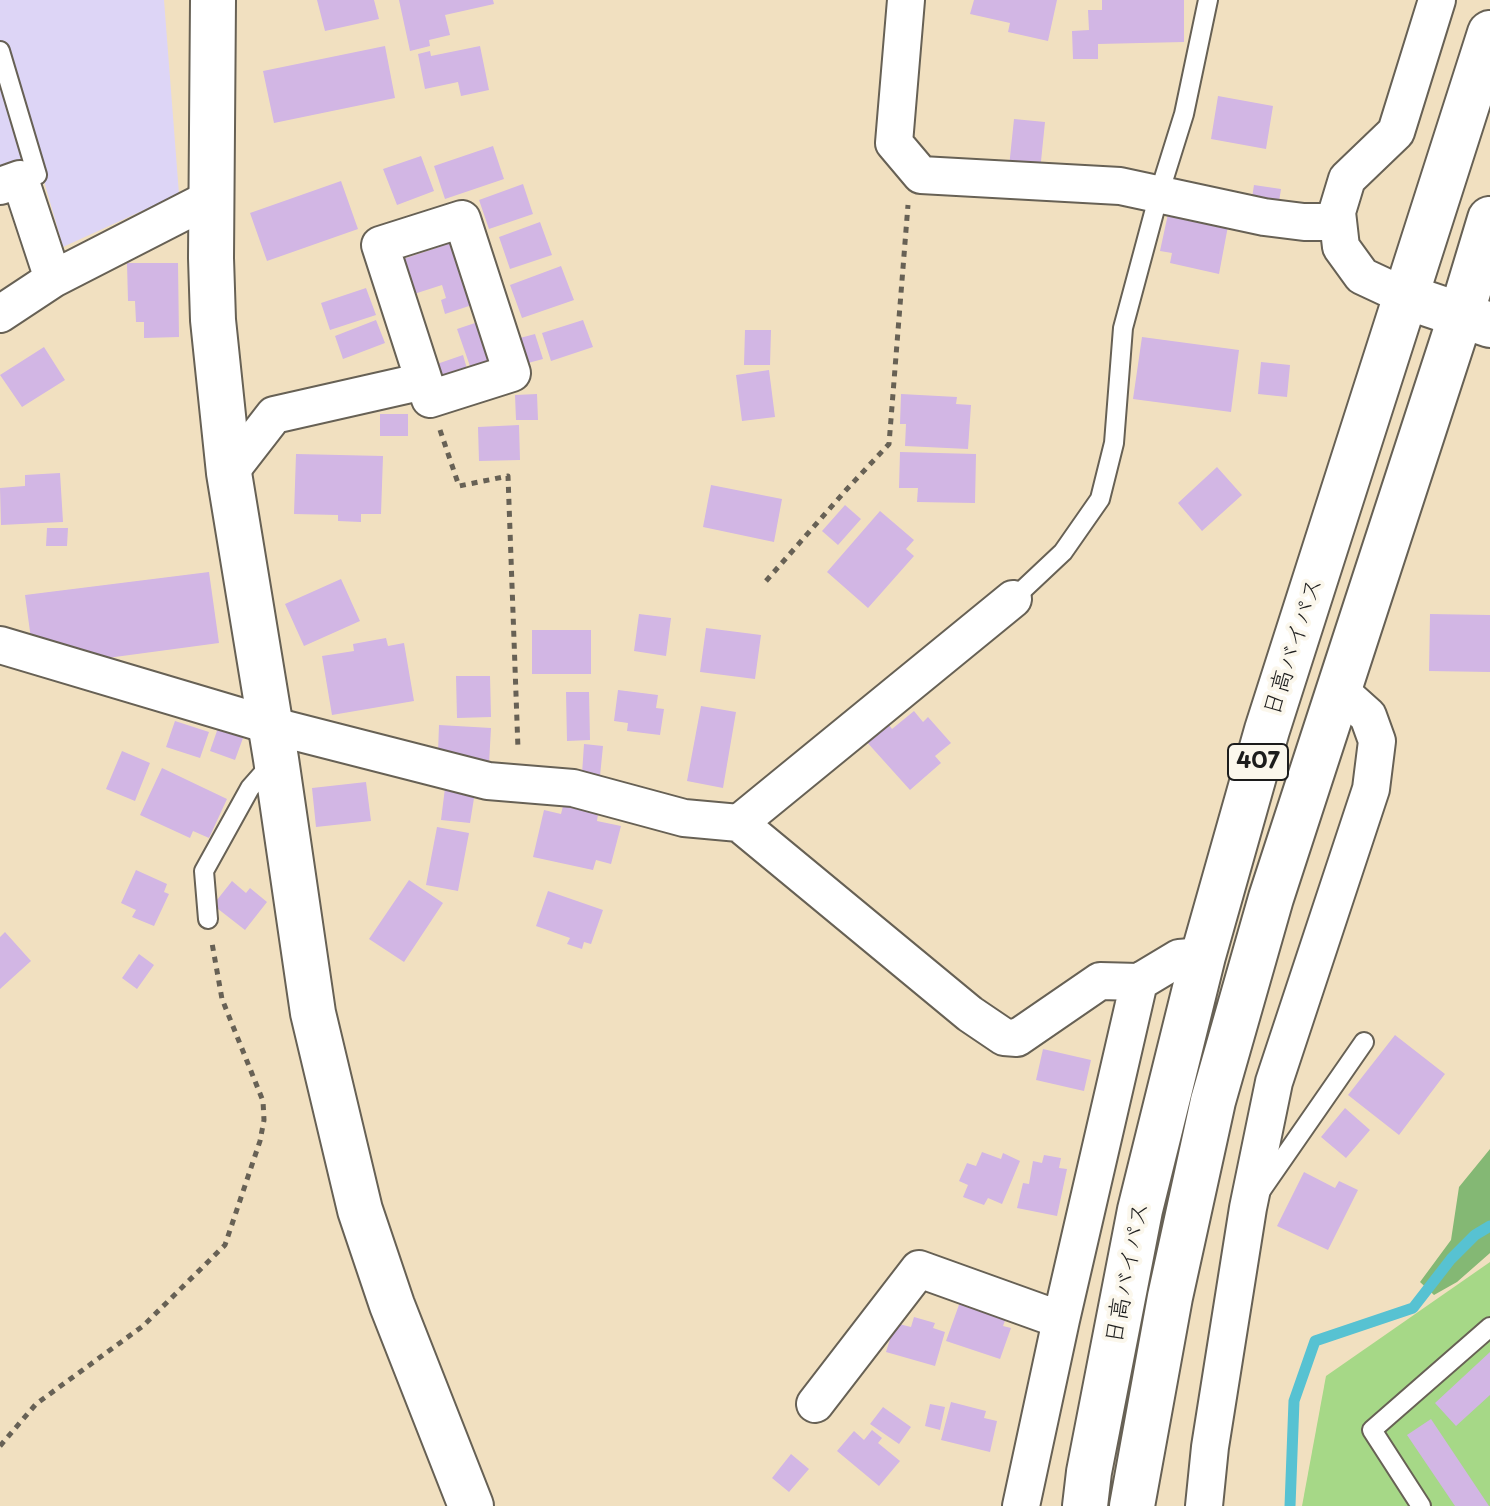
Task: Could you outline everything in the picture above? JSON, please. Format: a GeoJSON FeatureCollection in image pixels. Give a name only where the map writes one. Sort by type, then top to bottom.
{"type":"FeatureCollection","features":[{"type":"Feature","properties":{"kind":"main road"},"geometry":{"type":"LineString","coordinates":[[213,0],[213,320],[229,473],[313,1013],[360,1210],[392,1305],[471,1506]]}},
{"type":"Feature","properties":{"kind":"main road","name":"日高バイパス"},"geometry":{"type":"LineString","coordinates":[[1085,1506],[1140,1210],[1203,956],[1267,730],[1490,33]]}},
{"type":"Feature","properties":{"kind":"main road","name":"日高バイパス"},"geometry":{"type":"LineString","coordinates":[[1132,1506],[1170,1297],[1213,1101],[1271,898],[1339,690],[1475,320],[1490,219]]}},
{"type":"Feature","properties":{"kind":"main road"},"geometry":{"type":"LineString","coordinates":[[1407,297],[1475,320]]}},
{"type":"Feature","properties":{"kind":"street"},"geometry":{"type":"LineString","coordinates":[[906,0],[894,143],[921,175],[1120,186],[1264,217],[1338,222]]}},
{"type":"Feature","properties":{"kind":"street"},"geometry":{"type":"LineString","coordinates":[[1407,297],[1362,276],[1341,247],[1337,212],[1347,179],[1396,132],[1437,0]]}},
{"type":"Feature","properties":{"kind":"street"},"geometry":{"type":"LineString","coordinates":[[10,183],[53,279]]}},
{"type":"Feature","properties":{"kind":"street"},"geometry":{"type":"LineString","coordinates":[[0,314],[53,279],[213,197]]}},
{"type":"Feature","properties":{"kind":"street"},"geometry":{"type":"LineString","coordinates":[[229,473],[274,415],[427,390],[512,373],[462,219],[380,245],[427,390]]}},
{"type":"Feature","properties":{"kind":"street"},"geometry":{"type":"LineString","coordinates":[[739,823],[1013,599]]}},
{"type":"Feature","properties":{"kind":"street"},"geometry":{"type":"LineString","coordinates":[[0,645],[272,742],[488,781],[573,788],[684,818],[739,823],[970,1014],[1004,1037],[1017,1038],[1100,981],[1139,982],[1179,958],[1203,956]]}},
{"type":"Feature","properties":{"kind":"street"},"geometry":{"type":"LineString","coordinates":[[1204,1506],[1210,1447],[1248,1208],[1274,1082],[1371,789],[1377,741],[1368,716],[1339,690]]}},
{"type":"Feature","properties":{"kind":"street"},"geometry":{"type":"LineString","coordinates":[[1021,1506],[1139,982]]}},
{"type":"Feature","properties":{"kind":"street"},"geometry":{"type":"LineString","coordinates":[[815,1404],[919,1269],[1061,1320]]}},
{"type":"Feature","properties":{"kind":"lane"},"geometry":{"type":"LineString","coordinates":[[1013,599],[1063,552],[1100,499],[1114,443],[1123,328],[1184,114],[1208,0]]}},
{"type":"Feature","properties":{"kind":"lane"},"geometry":{"type":"LineString","coordinates":[[0,51],[37,175],[10,183]]}},
{"type":"Feature","properties":{"kind":"lane"},"geometry":{"type":"LineString","coordinates":[[208,919],[204,871],[272,742]]}},
{"type":"Feature","properties":{"kind":"lane"},"geometry":{"type":"LineString","coordinates":[[1248,1208],[1364,1042]]}},
{"type":"Feature","properties":{"kind":"lane"},"geometry":{"type":"LineString","coordinates":[[1421,1506],[1372,1430],[1490,1327]]}},
{"type":"Feature","properties":{"kind":"path"},"geometry":{"type":"LineString","coordinates":[[766,581],[889,444],[907,206],[921,175]]}},
{"type":"Feature","properties":{"kind":"path"},"geometry":{"type":"LineString","coordinates":[[427,390],[459,486],[508,476],[519,783]]}},
{"type":"Feature","properties":{"kind":"path"},"geometry":{"type":"LineString","coordinates":[[0,1446],[36,1404],[143,1326],[225,1245],[260,1141],[264,1111],[263,1101],[222,999],[208,919]]}},
{"type":"Feature","properties":{"kind":"shaded area"},"geometry":{"type":"Polygon","coordinates":[[[0,0],[164,0],[179,194],[63,247],[37,157],[0,168],[0,0]]]}},
{"type":"Feature","properties":{"kind":"green space"},"geometry":{"type":"Polygon","coordinates":[[[1490,1149],[1490,1253],[1457,1282],[1434,1295],[1420,1282],[1451,1240],[1459,1187],[1490,1149]]]}},
{"type":"Feature","properties":{"kind":"green space"},"geometry":{"type":"Polygon","coordinates":[[[1490,1262],[1490,1506],[1302,1506],[1326,1376],[1490,1262]]]}},
{"type":"Feature","properties":{"kind":"building"},"geometry":{"type":"Polygon","coordinates":[[[317,0],[374,0],[379,19],[325,31],[317,0]]]}},
{"type":"Feature","properties":{"kind":"building"},"geometry":{"type":"Polygon","coordinates":[[[399,0],[493,0],[494,4],[445,15],[450,35],[429,40],[430,46],[410,51],[399,0]]]}},
{"type":"Feature","properties":{"kind":"building"},"geometry":{"type":"Polygon","coordinates":[[[974,0],[1057,0],[1048,41],[1008,32],[1010,23],[970,14],[974,0]]]}},
{"type":"Feature","properties":{"kind":"building"},"geometry":{"type":"Polygon","coordinates":[[[1102,0],[1184,0],[1184,42],[1098,44],[1098,59],[1073,59],[1072,31],[1089,30],[1088,10],[1102,10],[1102,0]]]}},
{"type":"Feature","properties":{"kind":"building"},"geometry":{"type":"Polygon","coordinates":[[[385,46],[395,98],[274,123],[263,71],[385,46]]]}},
{"type":"Feature","properties":{"kind":"building"},"geometry":{"type":"Polygon","coordinates":[[[480,46],[489,90],[461,96],[458,82],[425,89],[418,54],[430,51],[431,56],[480,46]]]}},
{"type":"Feature","properties":{"kind":"building"},"geometry":{"type":"Polygon","coordinates":[[[1218,96],[1273,106],[1266,149],[1211,139],[1218,96]]]}},
{"type":"Feature","properties":{"kind":"building"},"geometry":{"type":"Polygon","coordinates":[[[1014,119],[1045,122],[1040,171],[1009,167],[1014,119]]]}},
{"type":"Feature","properties":{"kind":"building"},"geometry":{"type":"Polygon","coordinates":[[[493,146],[504,179],[445,199],[434,166],[493,146]]]}},
{"type":"Feature","properties":{"kind":"building"},"geometry":{"type":"Polygon","coordinates":[[[421,156],[434,191],[397,205],[383,169],[421,156]]]}},
{"type":"Feature","properties":{"kind":"building"},"geometry":{"type":"Polygon","coordinates":[[[341,181],[358,229],[267,261],[250,213],[341,181]]]}},
{"type":"Feature","properties":{"kind":"building"},"geometry":{"type":"Polygon","coordinates":[[[523,184],[533,214],[489,229],[479,200],[523,184]]]}},
{"type":"Feature","properties":{"kind":"building"},"geometry":{"type":"Polygon","coordinates":[[[1254,185],[1281,189],[1278,208],[1251,204],[1254,185]]]}},
{"type":"Feature","properties":{"kind":"building"},"geometry":{"type":"Polygon","coordinates":[[[1168,214],[1228,226],[1219,274],[1170,263],[1172,253],[1160,251],[1168,214]]]}},
{"type":"Feature","properties":{"kind":"building"},"geometry":{"type":"Polygon","coordinates":[[[540,222],[552,255],[510,269],[499,237],[540,222]]]}},
{"type":"Feature","properties":{"kind":"building"},"geometry":{"type":"Polygon","coordinates":[[[460,240],[481,302],[445,314],[441,300],[446,298],[442,285],[414,294],[403,259],[460,240]]]}},
{"type":"Feature","properties":{"kind":"building"},"geometry":{"type":"Polygon","coordinates":[[[127,263],[178,263],[179,337],[144,338],[144,322],[136,322],[135,301],[128,301],[127,263]]]}},
{"type":"Feature","properties":{"kind":"building"},"geometry":{"type":"Polygon","coordinates":[[[561,266],[574,300],[522,318],[510,285],[561,266]]]}},
{"type":"Feature","properties":{"kind":"building"},"geometry":{"type":"Polygon","coordinates":[[[366,288],[376,315],[330,330],[321,303],[366,288]]]}},
{"type":"Feature","properties":{"kind":"building"},"geometry":{"type":"Polygon","coordinates":[[[487,319],[500,360],[471,369],[457,329],[487,319]]]}},
{"type":"Feature","properties":{"kind":"building"},"geometry":{"type":"Polygon","coordinates":[[[376,320],[385,343],[343,359],[335,336],[376,320]]]}},
{"type":"Feature","properties":{"kind":"building"},"geometry":{"type":"Polygon","coordinates":[[[583,320],[593,347],[551,361],[542,333],[583,320]]]}},
{"type":"Feature","properties":{"kind":"building"},"geometry":{"type":"Polygon","coordinates":[[[745,330],[771,330],[770,365],[744,365],[745,330]]]}},
{"type":"Feature","properties":{"kind":"building"},"geometry":{"type":"Polygon","coordinates":[[[535,334],[543,359],[528,363],[520,338],[535,334]]]}},
{"type":"Feature","properties":{"kind":"building"},"geometry":{"type":"Polygon","coordinates":[[[1142,337],[1239,350],[1231,412],[1133,399],[1142,337]]]}},
{"type":"Feature","properties":{"kind":"building"},"geometry":{"type":"Polygon","coordinates":[[[44,347],[65,380],[22,407],[0,375],[44,347]]]}},
{"type":"Feature","properties":{"kind":"building"},"geometry":{"type":"Polygon","coordinates":[[[463,355],[470,379],[441,388],[434,365],[463,355]]]}},
{"type":"Feature","properties":{"kind":"building"},"geometry":{"type":"Polygon","coordinates":[[[1261,362],[1290,365],[1287,397],[1258,394],[1261,362]]]}},
{"type":"Feature","properties":{"kind":"building"},"geometry":{"type":"Polygon","coordinates":[[[769,370],[775,417],[742,421],[736,375],[769,370]]]}},
{"type":"Feature","properties":{"kind":"building"},"geometry":{"type":"Polygon","coordinates":[[[537,394],[538,420],[516,420],[515,395],[537,394]]]}},
{"type":"Feature","properties":{"kind":"building"},"geometry":{"type":"Polygon","coordinates":[[[901,394],[957,397],[956,404],[971,405],[968,449],[905,446],[906,424],[900,424],[901,394]]]}},
{"type":"Feature","properties":{"kind":"building"},"geometry":{"type":"Polygon","coordinates":[[[380,414],[408,414],[408,436],[380,436],[380,414]]]}},
{"type":"Feature","properties":{"kind":"building"},"geometry":{"type":"Polygon","coordinates":[[[519,425],[520,460],[479,461],[478,427],[519,425]]]}},
{"type":"Feature","properties":{"kind":"building"},"geometry":{"type":"Polygon","coordinates":[[[900,452],[976,454],[975,503],[917,502],[918,488],[899,488],[900,452]]]}},
{"type":"Feature","properties":{"kind":"building"},"geometry":{"type":"Polygon","coordinates":[[[296,454],[383,456],[381,514],[361,514],[361,522],[338,521],[338,515],[294,514],[296,454]]]}},
{"type":"Feature","properties":{"kind":"building"},"geometry":{"type":"Polygon","coordinates":[[[1217,467],[1242,495],[1202,531],[1178,503],[1217,467]]]}},
{"type":"Feature","properties":{"kind":"building"},"geometry":{"type":"Polygon","coordinates":[[[60,473],[63,522],[1,525],[0,488],[25,486],[25,475],[60,473]]]}},
{"type":"Feature","properties":{"kind":"building"},"geometry":{"type":"Polygon","coordinates":[[[711,485],[782,499],[774,542],[703,527],[711,485]]]}},
{"type":"Feature","properties":{"kind":"building"},"geometry":{"type":"Polygon","coordinates":[[[845,505],[861,519],[838,545],[822,531],[845,505]]]}},
{"type":"Feature","properties":{"kind":"building"},"geometry":{"type":"Polygon","coordinates":[[[880,511],[914,540],[906,549],[914,556],[868,608],[827,572],[880,511]]]}},
{"type":"Feature","properties":{"kind":"building"},"geometry":{"type":"Polygon","coordinates":[[[47,528],[68,528],[67,546],[46,546],[47,528]]]}},
{"type":"Feature","properties":{"kind":"building"},"geometry":{"type":"Polygon","coordinates":[[[209,572],[219,643],[85,661],[83,650],[31,639],[25,595],[209,572]]]}},
{"type":"Feature","properties":{"kind":"building"},"geometry":{"type":"Polygon","coordinates":[[[341,579],[360,621],[304,646],[285,604],[341,579]]]}},
{"type":"Feature","properties":{"kind":"building"},"geometry":{"type":"Polygon","coordinates":[[[639,614],[671,618],[666,656],[634,651],[639,614]]]}},
{"type":"Feature","properties":{"kind":"building"},"geometry":{"type":"Polygon","coordinates":[[[1430,614],[1490,615],[1490,672],[1429,671],[1430,614]]]}},
{"type":"Feature","properties":{"kind":"building"},"geometry":{"type":"Polygon","coordinates":[[[706,628],[761,635],[755,679],[700,672],[706,628]]]}},
{"type":"Feature","properties":{"kind":"building"},"geometry":{"type":"Polygon","coordinates":[[[532,630],[591,630],[591,674],[532,674],[532,630]]]}},
{"type":"Feature","properties":{"kind":"building"},"geometry":{"type":"Polygon","coordinates":[[[386,638],[388,646],[404,643],[414,701],[332,715],[322,656],[354,651],[353,644],[386,638]]]}},
{"type":"Feature","properties":{"kind":"building"},"geometry":{"type":"Polygon","coordinates":[[[456,676],[490,676],[491,717],[457,718],[456,676]]]}},
{"type":"Feature","properties":{"kind":"building"},"geometry":{"type":"Polygon","coordinates":[[[618,690],[658,695],[656,708],[664,709],[660,735],[627,731],[628,723],[614,721],[618,690]]]}},
{"type":"Feature","properties":{"kind":"building"},"geometry":{"type":"Polygon","coordinates":[[[566,692],[589,692],[590,740],[567,741],[566,692]]]}},
{"type":"Feature","properties":{"kind":"building"},"geometry":{"type":"Polygon","coordinates":[[[701,706],[736,712],[723,788],[687,781],[701,706]]]}},
{"type":"Feature","properties":{"kind":"building"},"geometry":{"type":"Polygon","coordinates":[[[914,711],[923,722],[928,717],[951,743],[935,756],[941,763],[910,790],[865,740],[887,722],[892,729],[914,711]]]}},
{"type":"Feature","properties":{"kind":"building"},"geometry":{"type":"Polygon","coordinates":[[[175,721],[209,732],[200,758],[166,747],[175,721]]]}},
{"type":"Feature","properties":{"kind":"building"},"geometry":{"type":"Polygon","coordinates":[[[439,725],[491,728],[489,764],[438,753],[439,725]]]}},
{"type":"Feature","properties":{"kind":"building"},"geometry":{"type":"Polygon","coordinates":[[[218,728],[243,738],[235,760],[210,751],[218,728]]]}},
{"type":"Feature","properties":{"kind":"building"},"geometry":{"type":"Polygon","coordinates":[[[584,744],[603,746],[600,776],[582,774],[584,744]]]}},
{"type":"Feature","properties":{"kind":"building"},"geometry":{"type":"Polygon","coordinates":[[[122,751],[150,763],[135,801],[106,789],[122,751]]]}},
{"type":"Feature","properties":{"kind":"building"},"geometry":{"type":"Polygon","coordinates":[[[162,768],[227,799],[209,838],[193,831],[190,838],[140,815],[162,768]]]}},
{"type":"Feature","properties":{"kind":"building"},"geometry":{"type":"Polygon","coordinates":[[[366,782],[371,821],[316,827],[312,788],[366,782]]]}},
{"type":"Feature","properties":{"kind":"building"},"geometry":{"type":"Polygon","coordinates":[[[445,788],[475,792],[470,823],[441,820],[445,788]]]}},
{"type":"Feature","properties":{"kind":"building"},"geometry":{"type":"Polygon","coordinates":[[[563,806],[598,814],[597,821],[621,826],[611,864],[596,860],[593,870],[533,857],[544,810],[561,814],[563,806]]]}},
{"type":"Feature","properties":{"kind":"building"},"geometry":{"type":"Polygon","coordinates":[[[437,827],[469,833],[458,891],[426,885],[437,827]]]}},
{"type":"Feature","properties":{"kind":"building"},"geometry":{"type":"Polygon","coordinates":[[[136,870],[167,884],[164,892],[169,894],[154,926],[132,917],[136,910],[121,903],[136,870]]]}},
{"type":"Feature","properties":{"kind":"building"},"geometry":{"type":"Polygon","coordinates":[[[409,880],[443,903],[404,962],[369,939],[409,880]]]}},
{"type":"Feature","properties":{"kind":"building"},"geometry":{"type":"Polygon","coordinates":[[[232,881],[246,893],[250,888],[267,902],[245,930],[213,905],[232,881]]]}},
{"type":"Feature","properties":{"kind":"building"},"geometry":{"type":"Polygon","coordinates":[[[548,891],[603,910],[591,944],[584,942],[582,949],[567,944],[570,938],[536,926],[548,891]]]}},
{"type":"Feature","properties":{"kind":"building"},"geometry":{"type":"Polygon","coordinates":[[[5,932],[31,961],[0,989],[0,937],[5,932]]]}},
{"type":"Feature","properties":{"kind":"building"},"geometry":{"type":"Polygon","coordinates":[[[139,954],[154,965],[137,989],[122,978],[139,954]]]}},
{"type":"Feature","properties":{"kind":"building"},"geometry":{"type":"Polygon","coordinates":[[[1395,1035],[1445,1074],[1399,1135],[1348,1095],[1395,1035]]]}},
{"type":"Feature","properties":{"kind":"building"},"geometry":{"type":"Polygon","coordinates":[[[1043,1049],[1091,1060],[1084,1091],[1036,1080],[1043,1049]]]}},
{"type":"Feature","properties":{"kind":"building"},"geometry":{"type":"Polygon","coordinates":[[[1345,1108],[1370,1130],[1346,1158],[1321,1137],[1345,1108]]]}},
{"type":"Feature","properties":{"kind":"building"},"geometry":{"type":"Polygon","coordinates":[[[982,1152],[1001,1159],[1003,1153],[1020,1161],[1002,1204],[988,1198],[984,1205],[963,1197],[968,1185],[959,1181],[967,1163],[976,1166],[982,1152]]]}},
{"type":"Feature","properties":{"kind":"building"},"geometry":{"type":"Polygon","coordinates":[[[1044,1155],[1061,1158],[1059,1168],[1067,1169],[1057,1216],[1017,1208],[1023,1183],[1029,1184],[1033,1161],[1042,1163],[1044,1155]]]}},
{"type":"Feature","properties":{"kind":"building"},"geometry":{"type":"Polygon","coordinates":[[[1304,1172],[1335,1188],[1339,1181],[1358,1190],[1328,1250],[1277,1226],[1304,1172]]]}},
{"type":"Feature","properties":{"kind":"building"},"geometry":{"type":"Polygon","coordinates":[[[960,1302],[1006,1318],[1003,1326],[1011,1328],[1000,1359],[946,1341],[960,1302]]]}},
{"type":"Feature","properties":{"kind":"building"},"geometry":{"type":"Polygon","coordinates":[[[914,1317],[935,1323],[933,1328],[945,1332],[935,1366],[886,1352],[895,1323],[911,1327],[914,1317]]]}},
{"type":"Feature","properties":{"kind":"building"},"geometry":{"type":"Polygon","coordinates":[[[1490,1352],[1490,1395],[1456,1426],[1435,1403],[1490,1352]]]}},
{"type":"Feature","properties":{"kind":"building"},"geometry":{"type":"Polygon","coordinates":[[[951,1402],[986,1411],[984,1418],[997,1421],[990,1452],[941,1440],[951,1402]]]}},
{"type":"Feature","properties":{"kind":"building"},"geometry":{"type":"Polygon","coordinates":[[[930,1404],[945,1407],[940,1430],[925,1426],[930,1404]]]}},
{"type":"Feature","properties":{"kind":"building"},"geometry":{"type":"Polygon","coordinates":[[[883,1407],[911,1427],[899,1444],[870,1424],[883,1407]]]}},
{"type":"Feature","properties":{"kind":"building"},"geometry":{"type":"Polygon","coordinates":[[[1431,1419],[1489,1506],[1455,1506],[1407,1435],[1431,1419]]]}},
{"type":"Feature","properties":{"kind":"building"},"geometry":{"type":"Polygon","coordinates":[[[872,1430],[882,1438],[878,1443],[900,1461],[879,1486],[837,1451],[854,1431],[864,1440],[872,1430]]]}},
{"type":"Feature","properties":{"kind":"building"},"geometry":{"type":"Polygon","coordinates":[[[791,1454],[809,1469],[789,1492],[772,1478],[791,1454]]]}},
{"type":"Feature","properties":{"kind":"waterway"},"geometry":{"type":"LineString","coordinates":[[1290,1506],[1294,1401],[1315,1341],[1413,1308],[1451,1259],[1475,1235],[1490,1226]]}}]}
